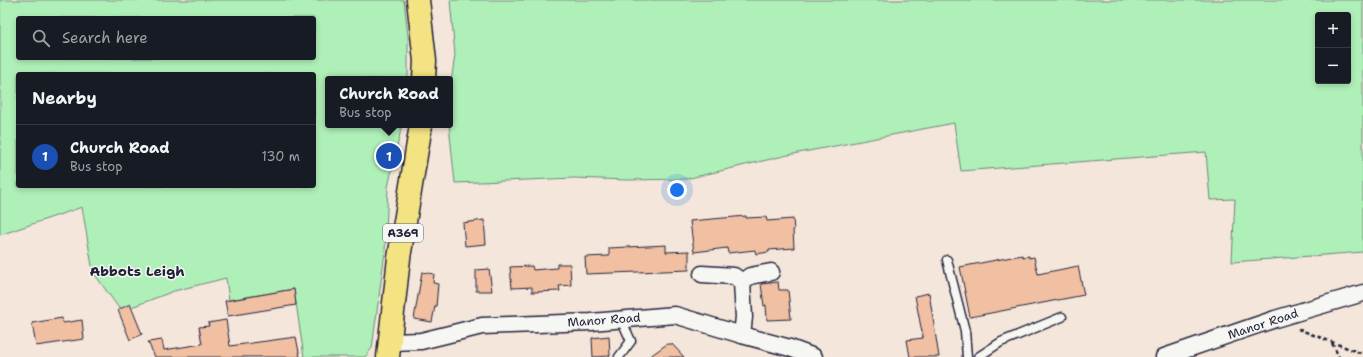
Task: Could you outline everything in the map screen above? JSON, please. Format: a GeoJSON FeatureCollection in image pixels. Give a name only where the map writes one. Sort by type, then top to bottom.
{"type":"FeatureCollection","features":[{"type":"Feature","properties":{"kind":"main road"},"geometry":{"type":"LineString","coordinates":[[418,0],[425,62],[424,76]]}},
{"type":"Feature","properties":{"kind":"main road","name":"A369"},"geometry":{"type":"LineString","coordinates":[[389,350],[399,258],[421,128]]}},
{"type":"Feature","properties":{"kind":"street"},"geometry":{"type":"LineString","coordinates":[[742,282],[750,276],[771,272]]}},
{"type":"Feature","properties":{"kind":"street"},"geometry":{"type":"LineString","coordinates":[[702,274],[734,276],[742,282],[744,317],[742,335]]}},
{"type":"Feature","properties":{"kind":"street","name":"Manor Road"},"geometry":{"type":"LineString","coordinates":[[1164,357],[1275,319],[1363,293]]}},
{"type":"Feature","properties":{"kind":"street","name":"Manor Road"},"geometry":{"type":"LineString","coordinates":[[389,350],[482,326],[591,322],[675,315],[790,348],[814,357]]}},
{"type":"Feature","properties":{"kind":"lane"},"geometry":{"type":"LineString","coordinates":[[947,260],[965,331],[967,357]]}},
{"type":"Feature","properties":{"kind":"lane"},"geometry":{"type":"LineString","coordinates":[[978,357],[1001,342],[1062,317]]}},
{"type":"Feature","properties":{"kind":"lane"},"geometry":{"type":"LineString","coordinates":[[619,357],[631,341],[622,319]]}},
{"type":"Feature","properties":{"kind":"path"},"geometry":{"type":"LineString","coordinates":[[1275,319],[1363,354]]}},
{"type":"Feature","properties":{"kind":"path"},"geometry":{"type":"LineString","coordinates":[[1332,342],[1339,357]]}},
{"type":"Feature","properties":{"kind":"green space"},"geometry":{"type":"Polygon","coordinates":[[[0,0],[404,0],[408,36],[408,76],[325,76],[325,128],[401,128],[388,187],[385,252],[372,348],[365,357],[304,357],[294,289],[229,300],[226,278],[174,291],[121,311],[93,272],[82,207],[0,235],[0,0]]]}},
{"type":"Feature","properties":{"kind":"green space"},"geometry":{"type":"Polygon","coordinates":[[[450,0],[1363,0],[1363,252],[1232,262],[1235,199],[1210,200],[1206,152],[961,171],[954,123],[788,155],[686,179],[626,180],[574,178],[455,183],[449,128],[453,128],[453,76],[455,55],[450,0]]]}},
{"type":"Feature","properties":{"kind":"building"},"geometry":{"type":"Polygon","coordinates":[[[746,216],[746,218],[766,217],[767,221],[793,219],[794,248],[769,250],[769,252],[756,254],[755,250],[728,253],[727,248],[694,252],[690,221],[746,216]]]}},
{"type":"Feature","properties":{"kind":"building"},"geometry":{"type":"Polygon","coordinates":[[[484,220],[486,244],[465,246],[463,223],[484,220]]]}},
{"type":"Feature","properties":{"kind":"building"},"geometry":{"type":"Polygon","coordinates":[[[666,245],[666,252],[689,251],[689,270],[586,274],[585,257],[609,256],[609,248],[666,245]]]}},
{"type":"Feature","properties":{"kind":"building"},"geometry":{"type":"Polygon","coordinates":[[[1022,255],[1023,257],[1029,256],[1029,258],[1034,257],[1038,274],[1078,266],[1084,295],[970,317],[960,267],[1022,255]]]}},
{"type":"Feature","properties":{"kind":"building"},"geometry":{"type":"Polygon","coordinates":[[[557,264],[570,264],[571,285],[559,286],[560,291],[532,292],[532,287],[512,288],[510,267],[532,266],[533,270],[557,268],[557,264]]]}},
{"type":"Feature","properties":{"kind":"building"},"geometry":{"type":"Polygon","coordinates":[[[489,269],[492,291],[476,291],[476,270],[489,269]]]}},
{"type":"Feature","properties":{"kind":"building"},"geometry":{"type":"Polygon","coordinates":[[[422,272],[434,274],[433,283],[438,284],[436,307],[435,306],[432,322],[414,319],[422,272]]]}},
{"type":"Feature","properties":{"kind":"building"},"geometry":{"type":"Polygon","coordinates":[[[778,282],[779,290],[788,290],[791,319],[767,320],[766,305],[764,306],[761,284],[778,282]]]}},
{"type":"Feature","properties":{"kind":"building"},"geometry":{"type":"Polygon","coordinates":[[[294,289],[296,305],[228,316],[225,301],[294,289]]]}},
{"type":"Feature","properties":{"kind":"building"},"geometry":{"type":"Polygon","coordinates":[[[929,293],[939,357],[910,357],[907,340],[923,338],[915,296],[929,293]]]}},
{"type":"Feature","properties":{"kind":"building"},"geometry":{"type":"Polygon","coordinates":[[[130,304],[142,334],[130,340],[118,310],[130,304]]]}},
{"type":"Feature","properties":{"kind":"building"},"geometry":{"type":"Polygon","coordinates":[[[62,318],[63,323],[82,320],[84,339],[36,346],[32,323],[62,318]]]}},
{"type":"Feature","properties":{"kind":"building"},"geometry":{"type":"Polygon","coordinates":[[[226,320],[230,346],[296,337],[300,357],[155,357],[148,342],[162,340],[164,350],[202,344],[199,327],[209,326],[208,323],[226,320]]]}},
{"type":"Feature","properties":{"kind":"building"},"geometry":{"type":"Polygon","coordinates":[[[609,336],[610,356],[593,357],[592,338],[609,336]]]}},
{"type":"Feature","properties":{"kind":"building"},"geometry":{"type":"Polygon","coordinates":[[[667,344],[672,344],[684,357],[649,357],[667,344]]]}},
{"type":"Feature","properties":{"kind":"place","name":"Church Road"},"geometry":{"type":"Point","coordinates":[389,156]}},
{"type":"Feature","properties":{"kind":"district","name":"Abbots Leigh"},"geometry":{"type":"Point","coordinates":[137,271]}}]}
